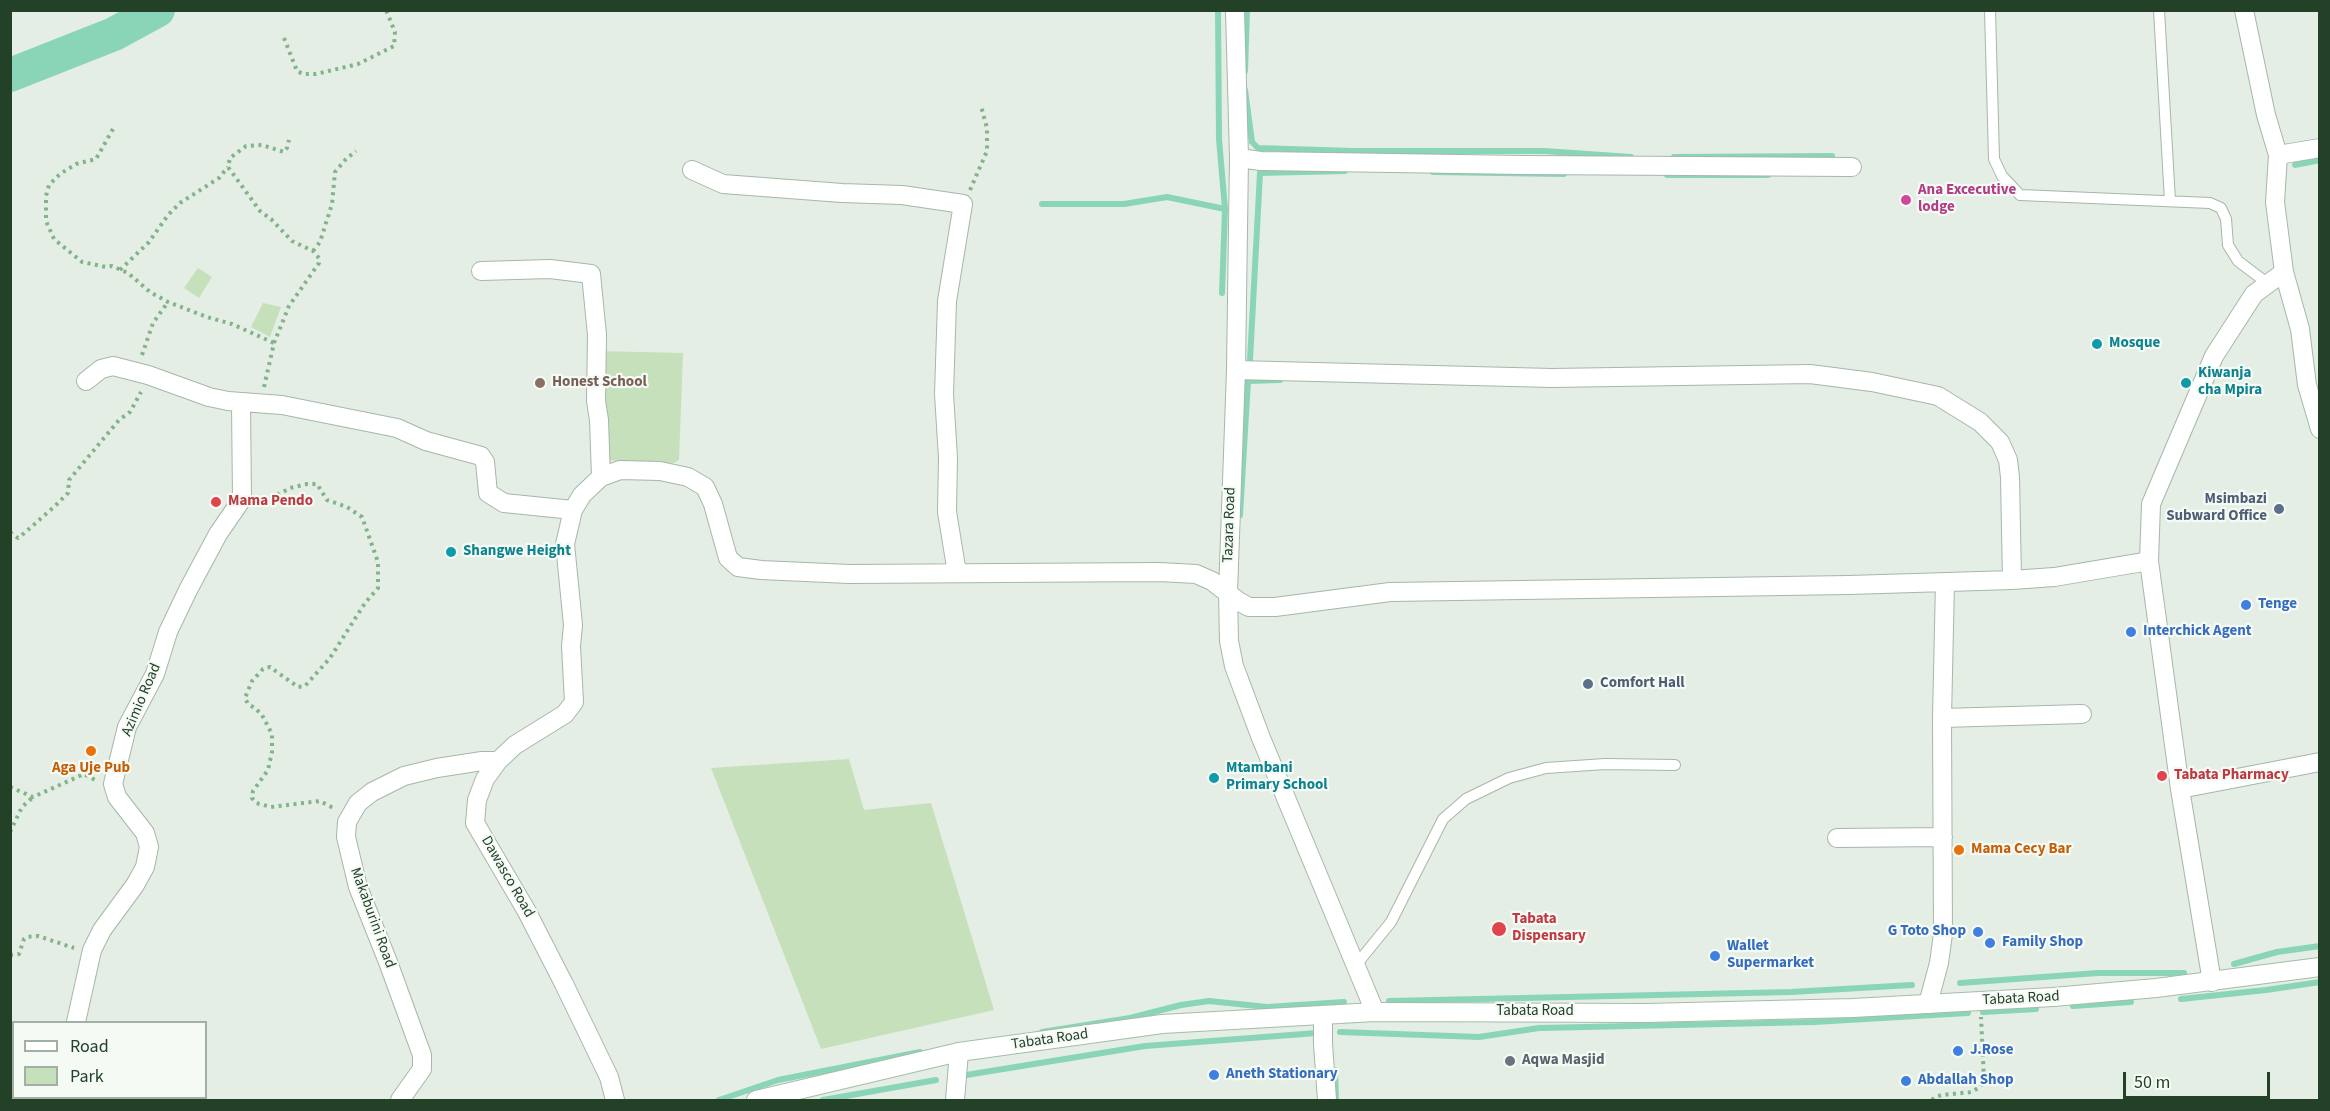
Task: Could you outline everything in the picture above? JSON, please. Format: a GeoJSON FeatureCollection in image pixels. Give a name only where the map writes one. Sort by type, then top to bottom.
{"type":"FeatureCollection","features":[{"type":"Feature","properties":{"kind":"street","name":"Tazara Road"},"geometry":{"type":"LineString","coordinates":[[1235,10],[1239,158],[1236,370],[1228,593],[1229,641],[1234,666],[1375,1012]]}},
{"type":"Feature","properties":{"kind":"street"},"geometry":{"type":"LineString","coordinates":[[2244,10],[2266,115],[2278,155],[2275,202],[2284,272],[2313,384],[2319,429]]}},
{"type":"Feature","properties":{"kind":"street"},"geometry":{"type":"LineString","coordinates":[[2278,155],[2319,148]]}},
{"type":"Feature","properties":{"kind":"street"},"geometry":{"type":"LineString","coordinates":[[1239,158],[1273,161],[1523,165],[1852,167]]}},
{"type":"Feature","properties":{"kind":"street"},"geometry":{"type":"LineString","coordinates":[[692,170],[723,184],[902,195],[963,204],[947,301],[944,394],[948,458],[947,512],[957,573]]}},
{"type":"Feature","properties":{"kind":"street"},"geometry":{"type":"LineString","coordinates":[[481,271],[550,269],[591,274],[597,335],[596,400],[601,477],[620,470],[660,471],[688,477],[705,487],[713,504],[728,558],[738,567],[849,574],[1159,572],[1196,574],[1212,581],[1249,607],[1266,607],[1390,592],[2012,580],[2054,577],[2149,561]]}},
{"type":"Feature","properties":{"kind":"street"},"geometry":{"type":"LineString","coordinates":[[2212,982],[2180,789],[2149,561],[2151,504],[2214,356],[2254,294],[2284,272]]}},
{"type":"Feature","properties":{"kind":"street"},"geometry":{"type":"LineString","coordinates":[[86,381],[106,366],[141,373],[209,397],[241,404],[282,405],[397,428],[426,441],[481,456],[485,462],[488,493],[504,503],[573,510]]}},
{"type":"Feature","properties":{"kind":"street"},"geometry":{"type":"LineString","coordinates":[[1236,370],[1552,378],[1810,374],[1872,382],[1938,396],[1980,422],[2000,442],[2008,460],[2012,580]]}},
{"type":"Feature","properties":{"kind":"street"},"geometry":{"type":"LineString","coordinates":[[241,404],[242,499]]}},
{"type":"Feature","properties":{"kind":"street","name":"Dawasco Road"},"geometry":{"type":"LineString","coordinates":[[601,477],[582,495],[573,510],[565,544],[573,625],[570,646],[574,702],[565,714],[515,745],[498,761],[485,779],[477,800],[475,823],[526,910],[564,984],[609,1077],[615,1101]]}},
{"type":"Feature","properties":{"kind":"street","name":"Azimio Road"},"geometry":{"type":"LineString","coordinates":[[113,784],[127,727],[155,674],[168,632],[218,534],[242,499]]}},
{"type":"Feature","properties":{"kind":"street"},"geometry":{"type":"LineString","coordinates":[[1928,1004],[1939,963],[1943,934],[1942,718],[1945,582]]}},
{"type":"Feature","properties":{"kind":"street"},"geometry":{"type":"LineString","coordinates":[[1942,718],[2082,714]]}},
{"type":"Feature","properties":{"kind":"street"},"geometry":{"type":"LineString","coordinates":[[347,822],[358,803],[372,792],[404,776],[482,761],[498,761]]}},
{"type":"Feature","properties":{"kind":"street"},"geometry":{"type":"LineString","coordinates":[[2180,789],[2319,762]]}},
{"type":"Feature","properties":{"kind":"street"},"geometry":{"type":"LineString","coordinates":[[76,1021],[92,950],[102,930],[146,867],[149,848],[145,833],[117,796],[113,784]]}},
{"type":"Feature","properties":{"kind":"street","name":"Makaburini Road"},"geometry":{"type":"LineString","coordinates":[[347,822],[346,837],[358,887],[422,1055],[422,1070],[400,1101]]}},
{"type":"Feature","properties":{"kind":"street"},"geometry":{"type":"LineString","coordinates":[[1837,838],[1943,837]]}},
{"type":"Feature","properties":{"kind":"street","name":"Tabata Road"},"geometry":{"type":"LineString","coordinates":[[756,1101],[847,1077],[959,1052],[1162,1024],[1375,1012],[1646,1013],[1853,1008],[2053,997],[2212,982],[2319,967]]}},
{"type":"Feature","properties":{"kind":"street"},"geometry":{"type":"LineString","coordinates":[[1323,1016],[1328,1101]]}},
{"type":"Feature","properties":{"kind":"street"},"geometry":{"type":"LineString","coordinates":[[956,1101],[959,1052]]}},
{"type":"Feature","properties":{"kind":"lane"},"geometry":{"type":"LineString","coordinates":[[1990,10],[1994,159],[2002,176],[2020,195],[2210,203],[2221,208],[2226,219],[2228,245],[2238,261],[2267,283]]}},
{"type":"Feature","properties":{"kind":"lane"},"geometry":{"type":"LineString","coordinates":[[2159,10],[2170,201]]}},
{"type":"Feature","properties":{"kind":"lane"},"geometry":{"type":"LineString","coordinates":[[1356,965],[1391,922],[1443,819],[1466,799],[1509,778],[1546,768],[1605,764],[1675,765]]}},
{"type":"Feature","properties":{"kind":"path"},"geometry":{"type":"LineString","coordinates":[[284,38],[297,71],[303,74],[315,74],[358,64],[394,46],[395,32],[386,10]]}},
{"type":"Feature","properties":{"kind":"path"},"geometry":{"type":"LineString","coordinates":[[963,204],[987,151],[987,128],[981,106]]}},
{"type":"Feature","properties":{"kind":"path"},"geometry":{"type":"LineString","coordinates":[[113,129],[96,159],[76,164],[60,174],[49,185],[46,196],[46,221],[54,239],[82,261],[106,267],[112,266],[128,273],[150,292],[168,302],[232,324],[274,343]]}},
{"type":"Feature","properties":{"kind":"path"},"geometry":{"type":"LineString","coordinates":[[120,270],[149,242],[168,215],[180,203],[219,178],[228,166],[230,158],[246,146],[262,145],[284,152],[289,140]]}},
{"type":"Feature","properties":{"kind":"path"},"geometry":{"type":"LineString","coordinates":[[313,251],[320,242],[332,204],[335,172],[356,151]]}},
{"type":"Feature","properties":{"kind":"path"},"geometry":{"type":"LineString","coordinates":[[228,166],[260,212],[271,219],[292,241],[313,251],[320,258],[319,263],[299,289],[274,343],[260,405]]}},
{"type":"Feature","properties":{"kind":"path"},"geometry":{"type":"LineString","coordinates":[[10,532],[18,538],[21,536],[68,492],[69,480],[119,420],[130,412],[153,323],[168,302]]}},
{"type":"Feature","properties":{"kind":"path"},"geometry":{"type":"LineString","coordinates":[[242,499],[261,504],[290,488],[317,484],[327,500],[347,507],[362,517],[378,562],[378,588],[365,603],[330,658],[305,686],[298,687],[270,667],[263,669],[252,681],[245,698],[248,704],[262,716],[272,734],[272,752],[268,770],[253,791],[252,798],[256,803],[271,807],[320,801],[333,807],[347,822]]}},
{"type":"Feature","properties":{"kind":"path"},"geometry":{"type":"LineString","coordinates":[[10,832],[22,807],[33,797],[84,774],[98,782],[113,784]]}},
{"type":"Feature","properties":{"kind":"path"},"geometry":{"type":"LineString","coordinates":[[10,787],[33,797]]}},
{"type":"Feature","properties":{"kind":"path"},"geometry":{"type":"LineString","coordinates":[[10,955],[19,954],[24,939],[38,936],[71,947],[92,950]]}},
{"type":"Feature","properties":{"kind":"path"},"geometry":{"type":"LineString","coordinates":[[1932,1101],[1935,1096],[1972,1092],[1981,1086],[1984,1080],[1981,1001]]}},
{"type":"Feature","properties":{"kind":"green space"},"geometry":{"type":"Polygon","coordinates":[[[198,268],[212,277],[199,298],[184,288],[198,268]]]}},
{"type":"Feature","properties":{"kind":"green space"},"geometry":{"type":"Polygon","coordinates":[[[263,303],[281,307],[270,337],[251,327],[263,303]]]}},
{"type":"Feature","properties":{"kind":"green space"},"geometry":{"type":"Polygon","coordinates":[[[598,351],[683,353],[679,460],[674,463],[604,460],[598,351]]]}},
{"type":"Feature","properties":{"kind":"green space"},"geometry":{"type":"Polygon","coordinates":[[[849,759],[864,810],[931,803],[994,1010],[821,1049],[711,768],[849,759]]]}},
{"type":"Feature","properties":{"kind":"waterway"},"geometry":{"type":"LineString","coordinates":[[10,75],[114,34],[158,10]]}},
{"type":"Feature","properties":{"kind":"waterway"},"geometry":{"type":"LineString","coordinates":[[1218,10],[1219,139],[1225,209],[1222,293]]}},
{"type":"Feature","properties":{"kind":"waterway"},"geometry":{"type":"LineString","coordinates":[[1245,71],[1247,10]]}},
{"type":"Feature","properties":{"kind":"waterway"},"geometry":{"type":"LineString","coordinates":[[1245,90],[1252,142],[1258,148],[1354,151],[1544,151],[1631,157]]}},
{"type":"Feature","properties":{"kind":"waterway"},"geometry":{"type":"LineString","coordinates":[[1674,157],[1832,156]]}},
{"type":"Feature","properties":{"kind":"waterway"},"geometry":{"type":"LineString","coordinates":[[2295,165],[2320,160]]}},
{"type":"Feature","properties":{"kind":"waterway"},"geometry":{"type":"LineString","coordinates":[[1250,360],[1260,173],[1345,171]]}},
{"type":"Feature","properties":{"kind":"waterway"},"geometry":{"type":"LineString","coordinates":[[1433,172],[1564,174]]}},
{"type":"Feature","properties":{"kind":"waterway"},"geometry":{"type":"LineString","coordinates":[[1667,175],[1768,175]]}},
{"type":"Feature","properties":{"kind":"waterway"},"geometry":{"type":"LineString","coordinates":[[1042,204],[1124,204],[1167,197],[1225,209]]}},
{"type":"Feature","properties":{"kind":"waterway"},"geometry":{"type":"LineString","coordinates":[[1240,515],[1248,381],[1280,380]]}},
{"type":"Feature","properties":{"kind":"waterway"},"geometry":{"type":"LineString","coordinates":[[2234,964],[2277,952],[2320,946]]}},
{"type":"Feature","properties":{"kind":"waterway"},"geometry":{"type":"LineString","coordinates":[[1960,983],[2098,973],[2184,973]]}},
{"type":"Feature","properties":{"kind":"waterway"},"geometry":{"type":"LineString","coordinates":[[2181,999],[2320,982]]}},
{"type":"Feature","properties":{"kind":"waterway"},"geometry":{"type":"LineString","coordinates":[[1389,1001],[1791,992],[1912,985]]}},
{"type":"Feature","properties":{"kind":"waterway"},"geometry":{"type":"LineString","coordinates":[[1042,1032],[1130,1018],[1181,1005],[1209,1001],[1267,1007],[1344,1002]]}},
{"type":"Feature","properties":{"kind":"waterway"},"geometry":{"type":"LineString","coordinates":[[2073,1006],[2131,1002]]}},
{"type":"Feature","properties":{"kind":"waterway"},"geometry":{"type":"LineString","coordinates":[[1983,1012],[2036,1009]]}},
{"type":"Feature","properties":{"kind":"waterway"},"geometry":{"type":"LineString","coordinates":[[1340,1032],[1479,1037],[1539,1028],[1814,1022],[1968,1013]]}},
{"type":"Feature","properties":{"kind":"waterway"},"geometry":{"type":"LineString","coordinates":[[960,1076],[1145,1046],[1317,1033]]}},
{"type":"Feature","properties":{"kind":"waterway"},"geometry":{"type":"LineString","coordinates":[[719,1100],[778,1080],[920,1052]]}},
{"type":"Feature","properties":{"kind":"waterway"},"geometry":{"type":"LineString","coordinates":[[1335,1070],[1336,1099]]}},
{"type":"Feature","properties":{"kind":"waterway"},"geometry":{"type":"LineString","coordinates":[[823,1100],[936,1080]]}},
{"type":"Feature","properties":{"kind":"place","name":"Ana Excecutive lodge"},"geometry":{"type":"Point","coordinates":[1906,200]}},
{"type":"Feature","properties":{"kind":"place","name":"Mosque"},"geometry":{"type":"Point","coordinates":[2097,344]}},
{"type":"Feature","properties":{"kind":"place","name":"Honest School"},"geometry":{"type":"Point","coordinates":[540,383]}},
{"type":"Feature","properties":{"kind":"place","name":"Kiwanja cha Mpira"},"geometry":{"type":"Point","coordinates":[2186,383]}},
{"type":"Feature","properties":{"kind":"place","name":"Mama Pendo"},"geometry":{"type":"Point","coordinates":[216,502]}},
{"type":"Feature","properties":{"kind":"place","name":"Msimbazi Subward Office"},"geometry":{"type":"Point","coordinates":[2279,509]}},
{"type":"Feature","properties":{"kind":"place","name":"Shangwe Height"},"geometry":{"type":"Point","coordinates":[451,552]}},
{"type":"Feature","properties":{"kind":"place","name":"Tenge"},"geometry":{"type":"Point","coordinates":[2246,605]}},
{"type":"Feature","properties":{"kind":"place","name":"Interchick Agent"},"geometry":{"type":"Point","coordinates":[2131,632]}},
{"type":"Feature","properties":{"kind":"place","name":"Comfort Hall"},"geometry":{"type":"Point","coordinates":[1588,684]}},
{"type":"Feature","properties":{"kind":"place","name":"Aga Uje Pub"},"geometry":{"type":"Point","coordinates":[91,751]}},
{"type":"Feature","properties":{"kind":"place","name":"Tabata Pharmacy"},"geometry":{"type":"Point","coordinates":[2162,776]}},
{"type":"Feature","properties":{"kind":"place","name":"Mtambani Primary School"},"geometry":{"type":"Point","coordinates":[1214,778]}},
{"type":"Feature","properties":{"kind":"place","name":"Mama Cecy Bar"},"geometry":{"type":"Point","coordinates":[1959,850]}},
{"type":"Feature","properties":{"kind":"place","name":"Tabata Dispensary"},"geometry":{"type":"Point","coordinates":[1499,929]}},
{"type":"Feature","properties":{"kind":"place","name":"G Toto Shop"},"geometry":{"type":"Point","coordinates":[1978,932]}},
{"type":"Feature","properties":{"kind":"place","name":"Family Shop"},"geometry":{"type":"Point","coordinates":[1990,943]}},
{"type":"Feature","properties":{"kind":"place","name":"Wallet Supermarket"},"geometry":{"type":"Point","coordinates":[1715,956]}},
{"type":"Feature","properties":{"kind":"place","name":"J.Rose"},"geometry":{"type":"Point","coordinates":[1958,1051]}},
{"type":"Feature","properties":{"kind":"place","name":"Aqwa Masjid"},"geometry":{"type":"Point","coordinates":[1510,1061]}},
{"type":"Feature","properties":{"kind":"place","name":"Aneth Stationary"},"geometry":{"type":"Point","coordinates":[1214,1075]}},
{"type":"Feature","properties":{"kind":"place","name":"Abdallah Shop"},"geometry":{"type":"Point","coordinates":[1906,1081]}}]}
